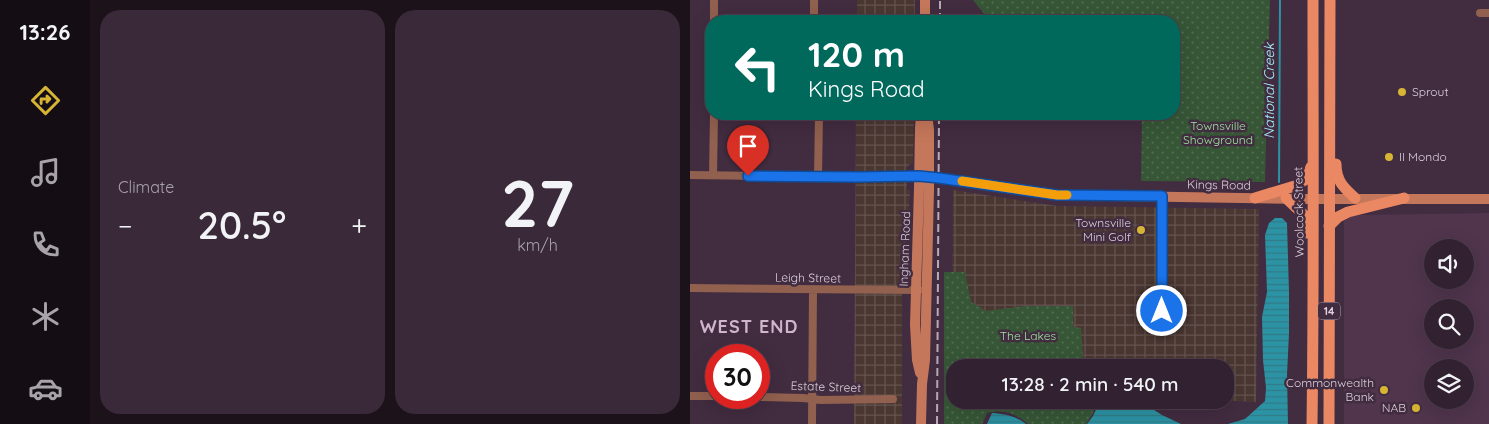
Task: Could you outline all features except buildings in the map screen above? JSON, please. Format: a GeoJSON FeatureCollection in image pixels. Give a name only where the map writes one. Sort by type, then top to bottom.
{"type":"FeatureCollection","features":[{"type":"Feature","properties":{"kind":"main road"},"geometry":{"type":"LineString","coordinates":[[925,0],[925,15]]}},
{"type":"Feature","properties":{"kind":"main road","name":"Woolcock Street"},"geometry":{"type":"LineString","coordinates":[[1312,424],[1314,296],[1312,162],[1313,0]]}},
{"type":"Feature","properties":{"kind":"main road"},"geometry":{"type":"LineString","coordinates":[[1330,4],[1336,53],[1336,170],[1342,186],[1356,198]]}},
{"type":"Feature","properties":{"kind":"main road","name":"14"},"geometry":{"type":"LineString","coordinates":[[1329,424],[1330,4]]}},
{"type":"Feature","properties":{"kind":"main road","name":"Ingham Road"},"geometry":{"type":"LineString","coordinates":[[921,120],[924,177]]}},
{"type":"Feature","properties":{"kind":"main road","name":"Ingham Road"},"geometry":{"type":"LineString","coordinates":[[921,424],[922,384],[915,339],[921,290],[924,177],[929,130],[927,120]]}},
{"type":"Feature","properties":{"kind":"main road"},"geometry":{"type":"LineString","coordinates":[[1254,198],[1298,185],[1307,178],[1312,162]]}},
{"type":"Feature","properties":{"kind":"main road","name":"Kings Road"},"geometry":{"type":"LineString","coordinates":[[924,177],[1057,195],[1489,199]]}},
{"type":"Feature","properties":{"kind":"main road"},"geometry":{"type":"LineString","coordinates":[[1286,198],[1298,208],[1307,220],[1308,253],[1314,296]]}},
{"type":"Feature","properties":{"kind":"main road"},"geometry":{"type":"LineString","coordinates":[[1330,226],[1342,214],[1404,198]]}},
{"type":"Feature","properties":{"kind":"street"},"geometry":{"type":"LineString","coordinates":[[714,0],[714,15]]}},
{"type":"Feature","properties":{"kind":"street"},"geometry":{"type":"LineString","coordinates":[[814,0],[814,15]]}},
{"type":"Feature","properties":{"kind":"street"},"geometry":{"type":"LineString","coordinates":[[1480,13],[1489,13]]}},
{"type":"Feature","properties":{"kind":"street"},"geometry":{"type":"LineString","coordinates":[[713,175],[714,120]]}},
{"type":"Feature","properties":{"kind":"street"},"geometry":{"type":"LineString","coordinates":[[818,177],[819,120]]}},
{"type":"Feature","properties":{"kind":"street"},"geometry":{"type":"LineString","coordinates":[[690,175],[924,177]]}},
{"type":"Feature","properties":{"kind":"street"},"geometry":{"type":"LineString","coordinates":[[1162,196],[1162,311]]}},
{"type":"Feature","properties":{"kind":"street","name":"Leigh Street"},"geometry":{"type":"LineString","coordinates":[[690,288],[921,290]]}},
{"type":"Feature","properties":{"kind":"street"},"geometry":{"type":"LineString","coordinates":[[812,424],[813,290]]}},
{"type":"Feature","properties":{"kind":"street"},"geometry":{"type":"LineString","coordinates":[[690,396],[705,396]]}},
{"type":"Feature","properties":{"kind":"street","name":"Estate Street"},"geometry":{"type":"LineString","coordinates":[[770,397],[821,400],[893,399]]}},
{"type":"Feature","properties":{"kind":"shaded area"},"geometry":{"type":"Polygon","coordinates":[[[857,0],[915,0],[915,15],[857,15],[857,0]]]}},
{"type":"Feature","properties":{"kind":"shaded area"},"geometry":{"type":"Polygon","coordinates":[[[856,120],[914,120],[913,162],[907,167],[907,188],[910,191],[904,277],[902,280],[902,424],[854,424],[856,120]]]}},
{"type":"Feature","properties":{"kind":"shaded area"},"geometry":{"type":"Polygon","coordinates":[[[953,190],[1057,206],[1259,209],[1256,402],[1234,401],[1234,359],[952,359],[953,190]]]}},
{"type":"Feature","properties":{"kind":"shaded area"},"geometry":{"type":"Polygon","coordinates":[[[1489,213],[1489,424],[1344,424],[1344,221],[1352,216],[1489,213]]]}},
{"type":"Feature","properties":{"kind":"green space","name":"Townsville Showground"},"geometry":{"type":"Polygon","coordinates":[[[973,0],[1270,0],[1265,182],[1141,181],[1142,120],[1180,120],[1180,15],[985,15],[973,0]]]}},
{"type":"Feature","properties":{"kind":"green space","name":"The Lakes"},"geometry":{"type":"Polygon","coordinates":[[[944,272],[965,272],[971,302],[986,311],[1025,306],[1073,306],[1073,327],[1081,328],[1083,359],[946,359],[946,409],[1094,409],[1086,424],[1028,424],[1014,415],[998,411],[987,413],[982,424],[944,424],[944,272]]]}},
{"type":"Feature","properties":{"kind":"water"},"geometry":{"type":"Polygon","coordinates":[[[1275,218],[1282,218],[1287,223],[1289,292],[1288,424],[1228,424],[1245,419],[1265,401],[1262,317],[1267,292],[1265,235],[1269,223],[1275,218]]]}},
{"type":"Feature","properties":{"kind":"water"},"geometry":{"type":"Polygon","coordinates":[[[1096,409],[1152,409],[1181,424],[1087,424],[1096,409]]]}},
{"type":"Feature","properties":{"kind":"water"},"geometry":{"type":"Polygon","coordinates":[[[992,413],[1010,416],[1026,424],[987,424],[992,413]]]}},
{"type":"Feature","properties":{"kind":"waterway","name":"National Creek"},"geometry":{"type":"LineString","coordinates":[[1279,182],[1280,0]]}},
{"type":"Feature","properties":{"kind":"railway"},"geometry":{"type":"LineString","coordinates":[[940,0],[940,15]]}},
{"type":"Feature","properties":{"kind":"railway"},"geometry":{"type":"LineString","coordinates":[[937,424],[939,120]]}},
{"type":"Feature","properties":{"kind":"slow traffic"},"geometry":{"type":"LineString","coordinates":[[962,181],[1067,195]]}},
{"type":"Feature","properties":{"kind":"place","name":"Sprout"},"geometry":{"type":"Point","coordinates":[1402,92]}},
{"type":"Feature","properties":{"kind":"place","name":"Il Mondo"},"geometry":{"type":"Point","coordinates":[1389,157]}},
{"type":"Feature","properties":{"kind":"place","name":"Townsville Mini Golf"},"geometry":{"type":"Point","coordinates":[1141,230]}},
{"type":"Feature","properties":{"kind":"place","name":"Commonwealth Bank"},"geometry":{"type":"Point","coordinates":[1384,390]}},
{"type":"Feature","properties":{"kind":"place","name":"NAB"},"geometry":{"type":"Point","coordinates":[1416,408]}},
{"type":"Feature","properties":{"kind":"district","name":"WEST END"},"geometry":{"type":"Point","coordinates":[749,327]}},
{"type":"Feature","properties":{"kind":"route"},"geometry":{"type":"LineString","coordinates":[[748,176],[919,176],[1057,195],[1162,196],[1162,311]]}}]}
